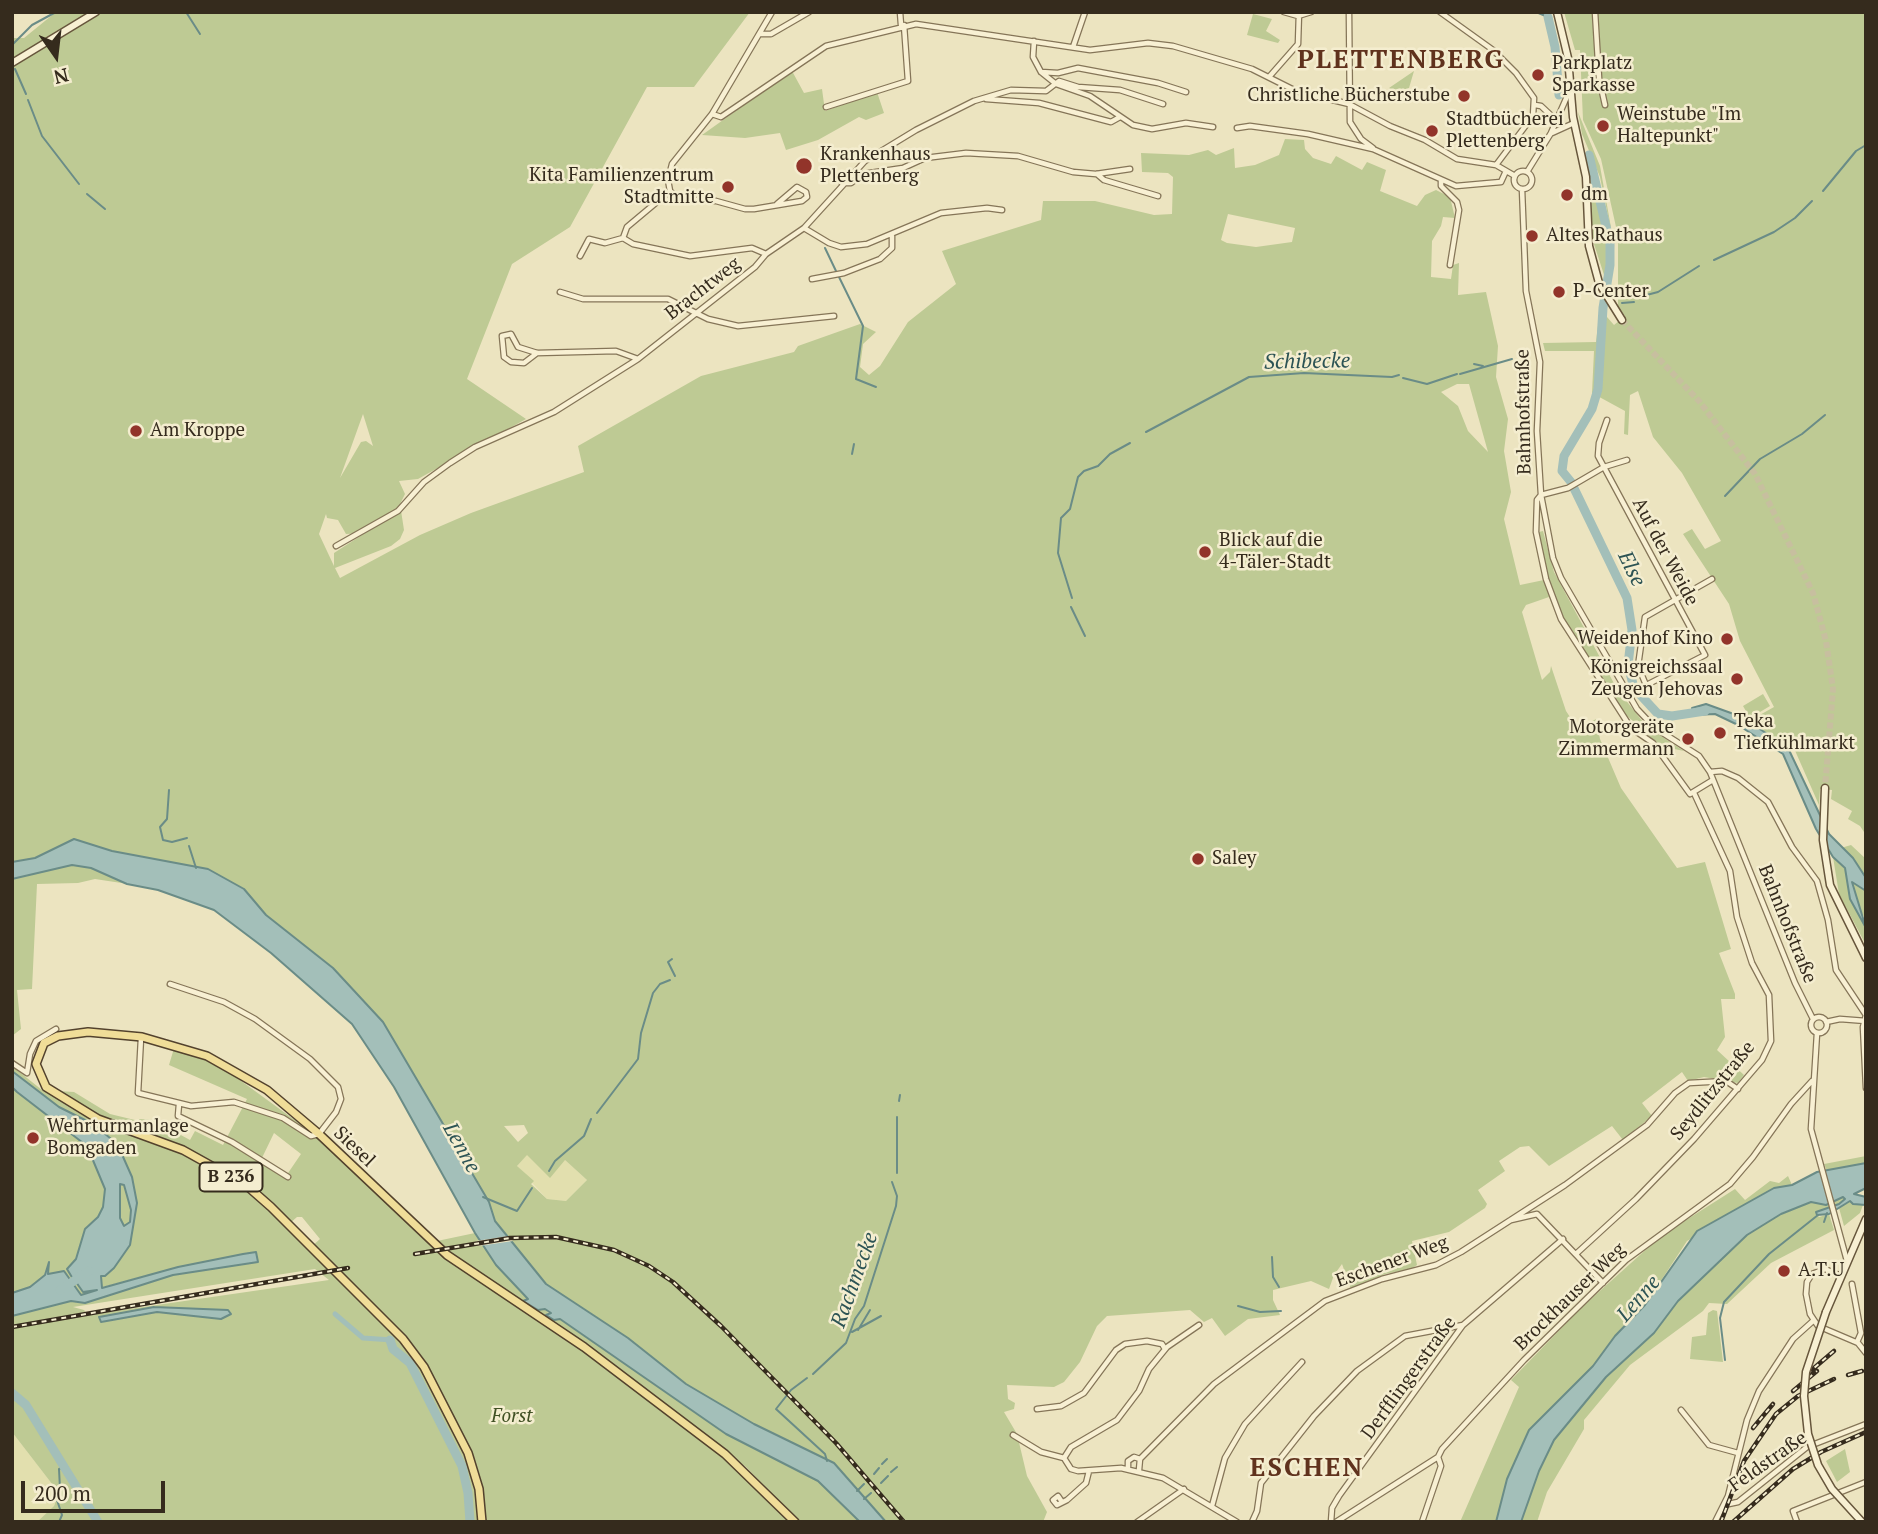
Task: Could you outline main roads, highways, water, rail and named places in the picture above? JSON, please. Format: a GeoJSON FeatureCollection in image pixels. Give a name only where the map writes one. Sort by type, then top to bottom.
{"type":"FeatureCollection","features":[{"type":"Feature","properties":{"kind":"main road"},"geometry":{"type":"LineString","coordinates":[[12,63],[96,12]]}},
{"type":"Feature","properties":{"kind":"main road"},"geometry":{"type":"LineString","coordinates":[[1557,12],[1586,177],[1589,246],[1599,283],[1622,320]]}},
{"type":"Feature","properties":{"kind":"main road"},"geometry":{"type":"LineString","coordinates":[[1825,788],[1825,862],[1836,902],[1866,958]]}},
{"type":"Feature","properties":{"kind":"main road","name":"Siesel"},"geometry":{"type":"LineString","coordinates":[[482,1522],[479,1489],[468,1453],[424,1367],[403,1339],[246,1185],[183,1150],[75,1108],[50,1095],[35,1080],[32,1059],[38,1044],[53,1034],[75,1029],[142,1037],[207,1056],[267,1090],[319,1134],[447,1255],[584,1347],[718,1447],[770,1494],[796,1522]]}},
{"type":"Feature","properties":{"kind":"main road"},"geometry":{"type":"LineString","coordinates":[[1862,1522],[1832,1489],[1818,1465],[1808,1434],[1804,1396],[1807,1372],[1826,1312],[1866,1219]]}},
{"type":"Feature","properties":{"kind":"water"},"geometry":{"type":"Polygon","coordinates":[[[1706,704],[1742,717],[1788,748],[1829,834],[1853,858],[1866,878],[1866,891],[1852,882],[1866,928],[1850,899],[1845,868],[1833,857],[1816,829],[1783,754],[1738,725],[1715,714],[1693,715],[1692,708],[1706,704]]]}},
{"type":"Feature","properties":{"kind":"water"},"geometry":{"type":"Polygon","coordinates":[[[74,839],[112,851],[208,869],[244,889],[266,915],[333,968],[383,1022],[489,1202],[495,1221],[546,1284],[628,1338],[686,1384],[754,1424],[834,1463],[886,1522],[860,1522],[818,1481],[726,1434],[560,1319],[554,1320],[546,1315],[551,1313],[545,1309],[538,1310],[523,1301],[528,1299],[496,1265],[475,1233],[394,1087],[352,1024],[271,953],[214,910],[158,890],[127,884],[91,868],[72,865],[12,879],[12,862],[35,858],[74,839]]]}},
{"type":"Feature","properties":{"kind":"water"},"geometry":{"type":"Polygon","coordinates":[[[12,1071],[59,1107],[93,1124],[120,1150],[132,1177],[137,1203],[130,1245],[114,1268],[101,1276],[102,1288],[178,1267],[243,1254],[256,1252],[258,1262],[173,1275],[85,1303],[71,1301],[12,1316],[12,1293],[30,1287],[45,1275],[49,1262],[48,1274],[64,1271],[81,1295],[97,1290],[83,1292],[76,1282],[80,1278],[78,1276],[73,1279],[67,1269],[76,1259],[85,1229],[98,1217],[103,1207],[105,1189],[87,1146],[12,1087],[12,1071]],[[120,1184],[120,1218],[124,1226],[130,1222],[131,1210],[124,1185],[120,1184]]]}},
{"type":"Feature","properties":{"kind":"water"},"geometry":{"type":"Polygon","coordinates":[[[1866,1163],[1866,1188],[1854,1194],[1866,1197],[1866,1205],[1853,1204],[1850,1201],[1829,1214],[1817,1215],[1816,1212],[1839,1204],[1845,1199],[1843,1197],[1826,1205],[1811,1202],[1781,1214],[1747,1235],[1678,1301],[1654,1333],[1606,1377],[1554,1440],[1539,1471],[1521,1522],[1496,1522],[1507,1479],[1529,1430],[1593,1366],[1615,1336],[1645,1305],[1697,1231],[1774,1188],[1792,1185],[1817,1172],[1866,1163]]]}},
{"type":"Feature","properties":{"kind":"water"},"geometry":{"type":"Polygon","coordinates":[[[154,1307],[228,1310],[231,1314],[221,1319],[157,1312],[101,1322],[99,1317],[154,1307]]]}},
{"type":"Feature","properties":{"kind":"waterway"},"geometry":{"type":"LineString","coordinates":[[12,45],[32,25],[56,12]]}},
{"type":"Feature","properties":{"kind":"waterway"},"geometry":{"type":"LineString","coordinates":[[186,12],[200,34]]}},
{"type":"Feature","properties":{"kind":"waterway"},"geometry":{"type":"LineString","coordinates":[[1536,12],[1548,17]]}},
{"type":"Feature","properties":{"kind":"waterway","name":"Else"},"geometry":{"type":"LineString","coordinates":[[1548,17],[1555,47],[1559,95]]}},
{"type":"Feature","properties":{"kind":"waterway"},"geometry":{"type":"LineString","coordinates":[[15,69],[26,94]]}},
{"type":"Feature","properties":{"kind":"waterway"},"geometry":{"type":"LineString","coordinates":[[28,100],[42,136],[79,184]]}},
{"type":"Feature","properties":{"kind":"waterway"},"geometry":{"type":"LineString","coordinates":[[1823,191],[1856,151],[1866,145]]}},
{"type":"Feature","properties":{"kind":"waterway","name":"Else"},"geometry":{"type":"LineString","coordinates":[[1589,155],[1610,243],[1610,265],[1603,308],[1598,389],[1592,409],[1564,456],[1562,471],[1571,482],[1627,598],[1632,630],[1628,665],[1634,688],[1658,714],[1672,716],[1705,711]]}},
{"type":"Feature","properties":{"kind":"waterway"},"geometry":{"type":"LineString","coordinates":[[87,194],[105,209]]}},
{"type":"Feature","properties":{"kind":"waterway"},"geometry":{"type":"LineString","coordinates":[[1714,260],[1774,232],[1795,218],[1812,201]]}},
{"type":"Feature","properties":{"kind":"waterway"},"geometry":{"type":"LineString","coordinates":[[825,248],[836,271]]}},
{"type":"Feature","properties":{"kind":"waterway"},"geometry":{"type":"LineString","coordinates":[[1639,297],[1658,292],[1699,266]]}},
{"type":"Feature","properties":{"kind":"waterway"},"geometry":{"type":"LineString","coordinates":[[839,277],[863,326],[856,379],[876,387]]}},
{"type":"Feature","properties":{"kind":"waterway"},"geometry":{"type":"LineString","coordinates":[[1622,303],[1634,302]]}},
{"type":"Feature","properties":{"kind":"waterway","name":"Schibecke"},"geometry":{"type":"LineString","coordinates":[[1460,374],[1512,359]]}},
{"type":"Feature","properties":{"kind":"waterway","name":"Schibecke"},"geometry":{"type":"LineString","coordinates":[[1474,364],[1483,366]]}},
{"type":"Feature","properties":{"kind":"waterway","name":"Schibecke"},"geometry":{"type":"LineString","coordinates":[[1146,432],[1249,377],[1304,373],[1392,377],[1399,375]]}},
{"type":"Feature","properties":{"kind":"waterway","name":"Schibecke"},"geometry":{"type":"LineString","coordinates":[[1403,378],[1427,384],[1457,374]]}},
{"type":"Feature","properties":{"kind":"waterway"},"geometry":{"type":"LineString","coordinates":[[1725,496],[1760,459],[1802,434],[1825,415]]}},
{"type":"Feature","properties":{"kind":"waterway","name":"Schibecke"},"geometry":{"type":"LineString","coordinates":[[1072,598],[1058,553],[1061,518],[1070,509],[1078,477],[1130,443]]}},
{"type":"Feature","properties":{"kind":"waterway"},"geometry":{"type":"LineString","coordinates":[[852,454],[854,444]]}},
{"type":"Feature","properties":{"kind":"waterway","name":"Schibecke"},"geometry":{"type":"LineString","coordinates":[[1071,607],[1085,636]]}},
{"type":"Feature","properties":{"kind":"waterway"},"geometry":{"type":"LineString","coordinates":[[169,790],[167,819],[160,827],[163,840],[172,842],[187,838]]}},
{"type":"Feature","properties":{"kind":"waterway"},"geometry":{"type":"LineString","coordinates":[[189,846],[196,868]]}},
{"type":"Feature","properties":{"kind":"waterway"},"geometry":{"type":"LineString","coordinates":[[672,959],[668,962],[675,976]]}},
{"type":"Feature","properties":{"kind":"waterway"},"geometry":{"type":"LineString","coordinates":[[597,1113],[638,1059],[641,1033],[653,993],[660,984],[670,980]]}},
{"type":"Feature","properties":{"kind":"waterway","name":"Rachmecke"},"geometry":{"type":"LineString","coordinates":[[899,1101],[900,1095]]}},
{"type":"Feature","properties":{"kind":"waterway","name":"Rachmecke"},"geometry":{"type":"LineString","coordinates":[[897,1117],[897,1173]]}},
{"type":"Feature","properties":{"kind":"waterway"},"geometry":{"type":"LineString","coordinates":[[549,1171],[555,1161],[584,1136],[591,1119]]}},
{"type":"Feature","properties":{"kind":"waterway","name":"Rachmecke"},"geometry":{"type":"LineString","coordinates":[[813,1374],[846,1343],[855,1319],[864,1306],[896,1206],[897,1196],[892,1182]]}},
{"type":"Feature","properties":{"kind":"waterway"},"geometry":{"type":"LineString","coordinates":[[483,1197],[517,1211],[532,1188]]}},
{"type":"Feature","properties":{"kind":"waterway"},"geometry":{"type":"LineString","coordinates":[[1824,1222],[1827,1213]]}},
{"type":"Feature","properties":{"kind":"waterway"},"geometry":{"type":"LineString","coordinates":[[1725,1360],[1720,1318],[1724,1302],[1769,1254],[1818,1215]]}},
{"type":"Feature","properties":{"kind":"waterway"},"geometry":{"type":"LineString","coordinates":[[1272,1257],[1273,1277],[1279,1287]]}},
{"type":"Feature","properties":{"kind":"waterway","name":"Lenne"},"geometry":{"type":"LineString","coordinates":[[60,1290],[89,1271]]}},
{"type":"Feature","properties":{"kind":"waterway"},"geometry":{"type":"LineString","coordinates":[[1238,1306],[1260,1312],[1281,1311]]}},
{"type":"Feature","properties":{"kind":"waterway"},"geometry":{"type":"LineString","coordinates":[[858,1330],[870,1310]]}},
{"type":"Feature","properties":{"kind":"waterway"},"geometry":{"type":"LineString","coordinates":[[335,1314],[363,1338],[392,1340]]}},
{"type":"Feature","properties":{"kind":"waterway"},"geometry":{"type":"LineString","coordinates":[[852,1332],[881,1316]]}},
{"type":"Feature","properties":{"kind":"waterway"},"geometry":{"type":"LineString","coordinates":[[390,1340],[393,1349],[410,1363],[462,1466],[468,1493],[470,1522]]}},
{"type":"Feature","properties":{"kind":"waterway","name":"Rachmecke"},"geometry":{"type":"LineString","coordinates":[[807,1378],[791,1390],[776,1409],[825,1454],[827,1461]]}},
{"type":"Feature","properties":{"kind":"waterway"},"geometry":{"type":"LineString","coordinates":[[12,1393],[26,1405],[98,1522]]}},
{"type":"Feature","properties":{"kind":"waterway"},"geometry":{"type":"LineString","coordinates":[[882,1464],[887,1459]]}},
{"type":"Feature","properties":{"kind":"waterway"},"geometry":{"type":"LineString","coordinates":[[59,1522],[62,1515],[56,1497],[60,1489],[59,1469],[63,1467]]}},
{"type":"Feature","properties":{"kind":"waterway"},"geometry":{"type":"LineString","coordinates":[[891,1472],[897,1467]]}},
{"type":"Feature","properties":{"kind":"waterway"},"geometry":{"type":"LineString","coordinates":[[874,1474],[879,1468]]}},
{"type":"Feature","properties":{"kind":"waterway"},"geometry":{"type":"LineString","coordinates":[[881,1483],[888,1476]]}},
{"type":"Feature","properties":{"kind":"waterway"},"geometry":{"type":"LineString","coordinates":[[857,1491],[864,1484]]}},
{"type":"Feature","properties":{"kind":"waterway"},"geometry":{"type":"LineString","coordinates":[[864,1499],[871,1493]]}},
{"type":"Feature","properties":{"kind":"tunnel"},"geometry":{"type":"LineString","coordinates":[[1622,320],[1699,401],[1755,474],[1813,593],[1826,641],[1833,689],[1825,788]]}},
{"type":"Feature","properties":{"kind":"railway"},"geometry":{"type":"LineString","coordinates":[[415,1254],[510,1238],[556,1237],[614,1250],[649,1266],[673,1282],[721,1326],[836,1443],[904,1522]]}},
{"type":"Feature","properties":{"kind":"railway"},"geometry":{"type":"LineString","coordinates":[[12,1327],[348,1268]]}},
{"type":"Feature","properties":{"kind":"railway"},"geometry":{"type":"LineString","coordinates":[[1807,1374],[1834,1351]]}},
{"type":"Feature","properties":{"kind":"railway"},"geometry":{"type":"LineString","coordinates":[[1793,1391],[1817,1371]]}},
{"type":"Feature","properties":{"kind":"railway"},"geometry":{"type":"LineString","coordinates":[[1848,1375],[1862,1371]]}},
{"type":"Feature","properties":{"kind":"railway"},"geometry":{"type":"LineString","coordinates":[[1721,1522],[1744,1461],[1776,1414],[1798,1396],[1834,1379]]}},
{"type":"Feature","properties":{"kind":"railway"},"geometry":{"type":"LineString","coordinates":[[1753,1428],[1773,1404]]}},
{"type":"Feature","properties":{"kind":"railway"},"geometry":{"type":"LineString","coordinates":[[1733,1522],[1793,1469],[1821,1452],[1866,1432]]}},
{"type":"Feature","properties":{"kind":"place","name":"Parkplatz Sparkasse"},"geometry":{"type":"Point","coordinates":[1538,75]}},
{"type":"Feature","properties":{"kind":"place","name":"Christliche Bücherstube"},"geometry":{"type":"Point","coordinates":[1464,96]}},
{"type":"Feature","properties":{"kind":"place","name":"Weinstube \"Im Haltepunkt\""},"geometry":{"type":"Point","coordinates":[1603,126]}},
{"type":"Feature","properties":{"kind":"place","name":"Stadtbücherei Plettenberg"},"geometry":{"type":"Point","coordinates":[1432,131]}},
{"type":"Feature","properties":{"kind":"place","name":"Krankenhaus Plettenberg"},"geometry":{"type":"Point","coordinates":[804,166]}},
{"type":"Feature","properties":{"kind":"place","name":"Kita Familienzentrum Stadtmitte"},"geometry":{"type":"Point","coordinates":[728,187]}},
{"type":"Feature","properties":{"kind":"place","name":"dm"},"geometry":{"type":"Point","coordinates":[1567,195]}},
{"type":"Feature","properties":{"kind":"place","name":"Altes Rathaus"},"geometry":{"type":"Point","coordinates":[1532,236]}},
{"type":"Feature","properties":{"kind":"place","name":"P-Center"},"geometry":{"type":"Point","coordinates":[1559,292]}},
{"type":"Feature","properties":{"kind":"place","name":"Am Kroppe"},"geometry":{"type":"Point","coordinates":[136,431]}},
{"type":"Feature","properties":{"kind":"place","name":"Blick auf die 4-Täler-Stadt"},"geometry":{"type":"Point","coordinates":[1205,552]}},
{"type":"Feature","properties":{"kind":"place","name":"Weidenhof Kino"},"geometry":{"type":"Point","coordinates":[1727,639]}},
{"type":"Feature","properties":{"kind":"place","name":"Königreichssaal Zeugen Jehovas"},"geometry":{"type":"Point","coordinates":[1737,679]}},
{"type":"Feature","properties":{"kind":"place","name":"Teka Tiefkühlmarkt"},"geometry":{"type":"Point","coordinates":[1720,733]}},
{"type":"Feature","properties":{"kind":"place","name":"Motorgeräte Zimmermann"},"geometry":{"type":"Point","coordinates":[1688,739]}},
{"type":"Feature","properties":{"kind":"place","name":"Saley"},"geometry":{"type":"Point","coordinates":[1198,859]}},
{"type":"Feature","properties":{"kind":"place","name":"Wehrturmanlage Bomgaden"},"geometry":{"type":"Point","coordinates":[33,1138]}},
{"type":"Feature","properties":{"kind":"place","name":"A.T.U"},"geometry":{"type":"Point","coordinates":[1784,1271]}},
{"type":"Feature","properties":{"kind":"district","name":"PLETTENBERG"},"geometry":{"type":"Point","coordinates":[1401,61]}},
{"type":"Feature","properties":{"kind":"district","name":"ESCHEN"},"geometry":{"type":"Point","coordinates":[1307,1469]}},
{"type":"Feature","properties":{"kind":"park label","name":"Forst"},"geometry":{"type":"Point","coordinates":[512,1417]}}]}
